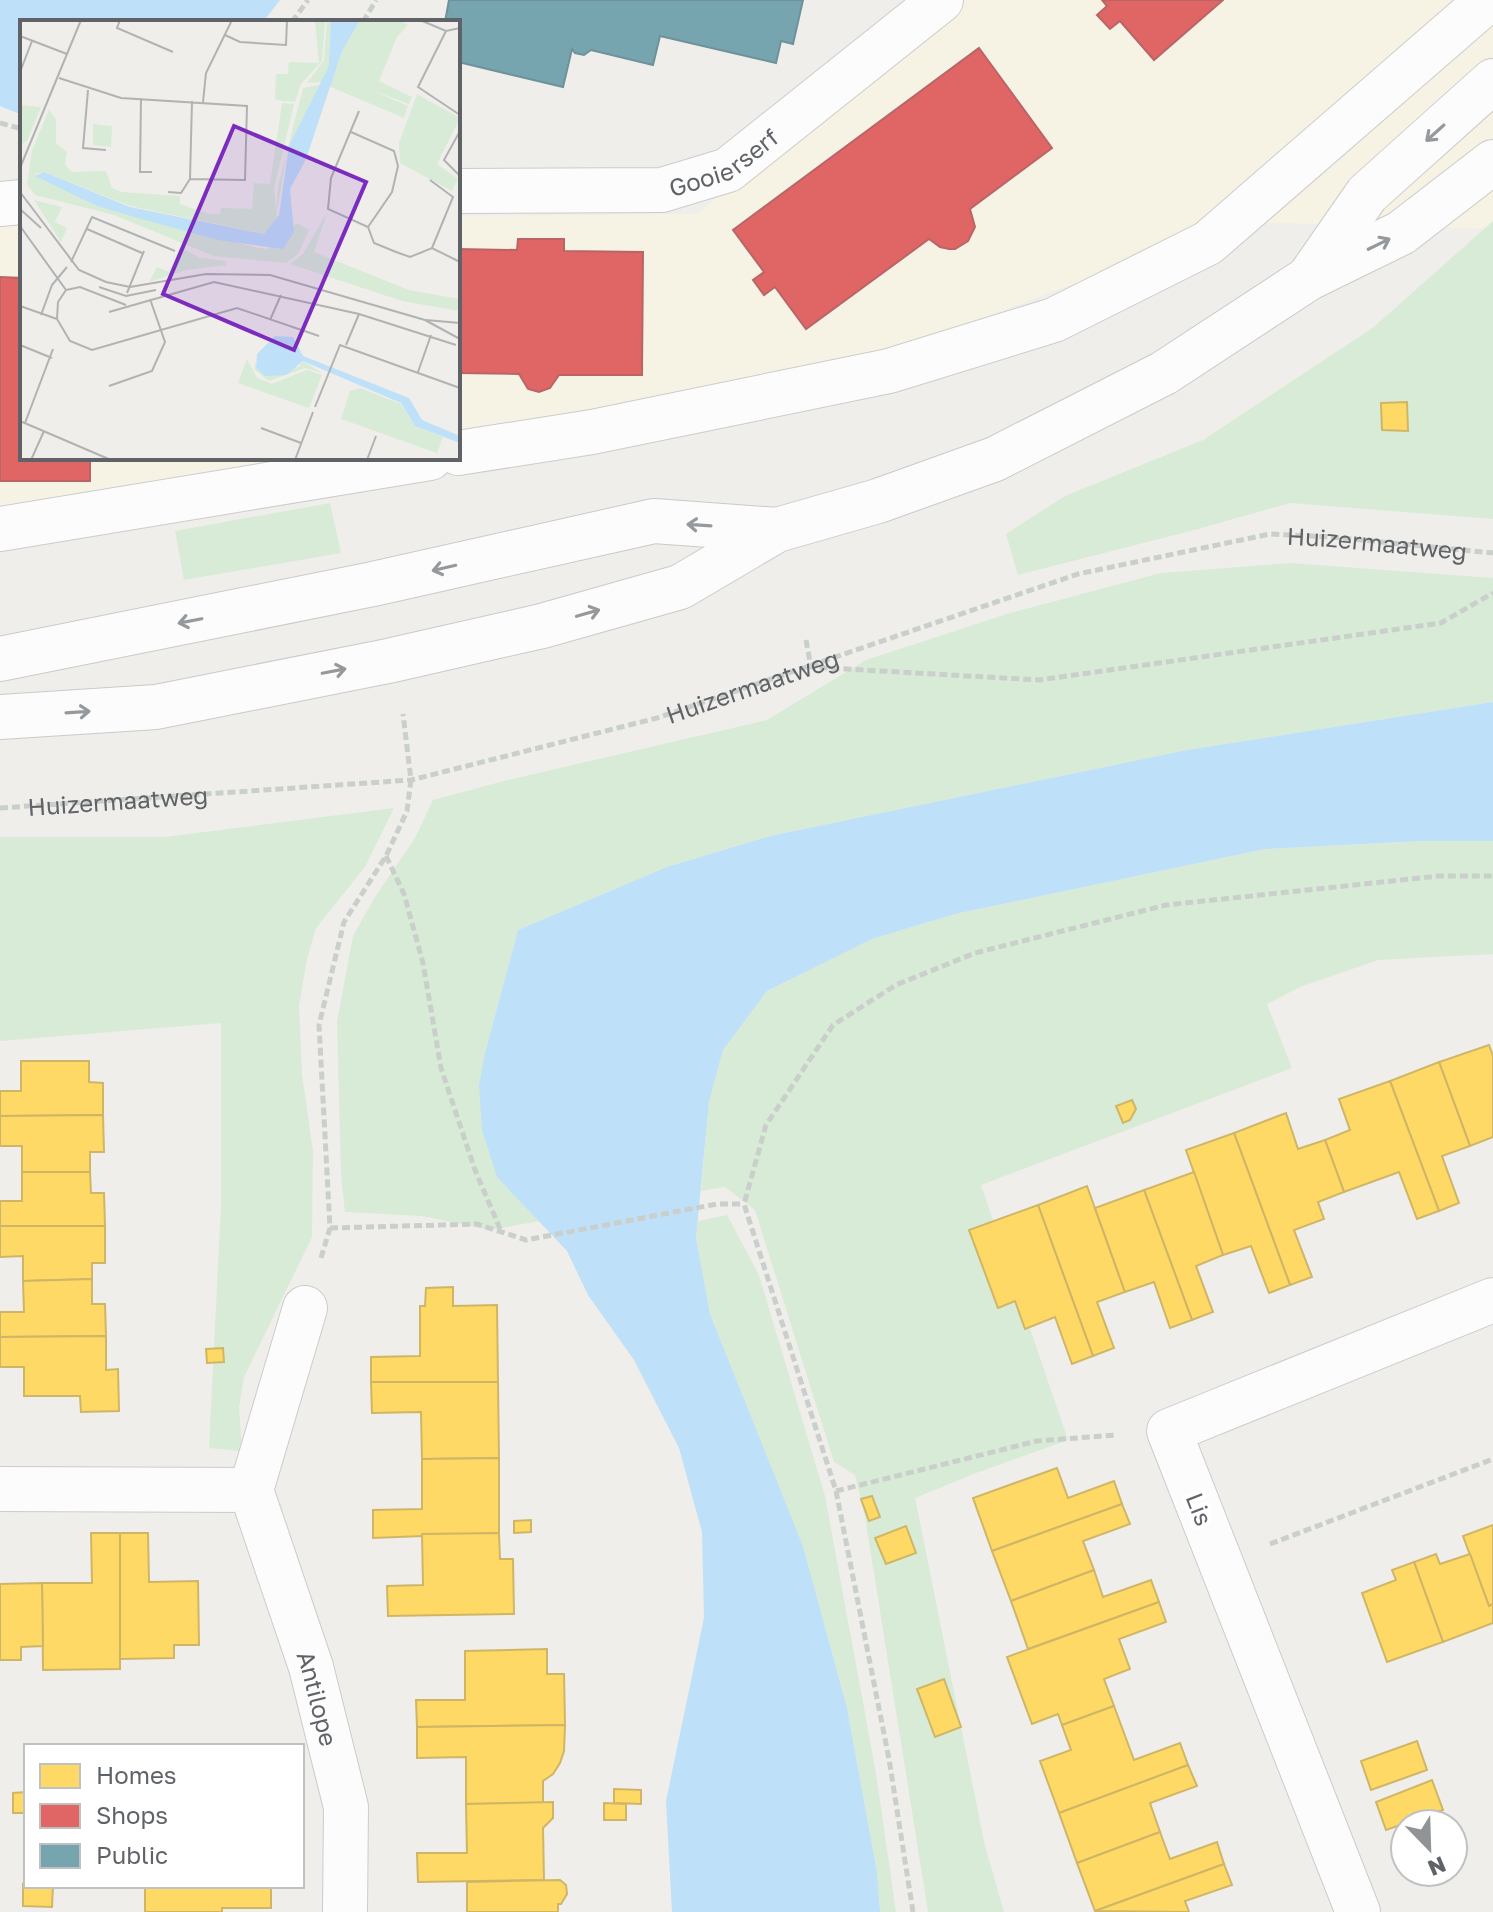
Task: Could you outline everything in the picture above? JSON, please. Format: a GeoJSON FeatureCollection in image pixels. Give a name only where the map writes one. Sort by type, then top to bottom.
{"type":"FeatureCollection","features":[{"type":"Feature","properties":{"kind":"street","name":"Gooierserf"},"geometry":{"type":"LineString","coordinates":[[460,191],[662,190],[728,170],[941,0]]}},
{"type":"Feature","properties":{"kind":"street"},"geometry":{"type":"LineString","coordinates":[[460,453],[592,432],[889,371],[1054,320],[1208,243],[1488,0]]}},
{"type":"Feature","properties":{"kind":"street"},"geometry":{"type":"LineString","coordinates":[[1309,278],[1367,194],[1493,81]]}},
{"type":"Feature","properties":{"kind":"street"},"geometry":{"type":"LineString","coordinates":[[0,717],[156,707],[388,661],[542,626],[680,587],[777,530],[878,501],[995,459],[1164,373],[1309,278],[1401,233],[1493,162]]}},
{"type":"Feature","properties":{"kind":"street"},"geometry":{"type":"LineString","coordinates":[[0,204],[20,202]]}},
{"type":"Feature","properties":{"kind":"street"},"geometry":{"type":"LineString","coordinates":[[0,529],[350,464],[403,460]]}},
{"type":"Feature","properties":{"kind":"street"},"geometry":{"type":"LineString","coordinates":[[0,659],[373,584],[654,521],[777,530]]}},
{"type":"Feature","properties":{"kind":"street"},"geometry":{"type":"LineString","coordinates":[[1169,1431],[1493,1300]]}},
{"type":"Feature","properties":{"kind":"street"},"geometry":{"type":"LineString","coordinates":[[0,1489],[251,1490],[305,1308]]}},
{"type":"Feature","properties":{"kind":"street","name":"Lis"},"geometry":{"type":"LineString","coordinates":[[1169,1431],[1358,1912]]}},
{"type":"Feature","properties":{"kind":"street","name":"Antilope"},"geometry":{"type":"LineString","coordinates":[[251,1490],[311,1667],[346,1807],[345,1912]]}},
{"type":"Feature","properties":{"kind":"path"},"geometry":{"type":"LineString","coordinates":[[293,20],[308,0]]}},
{"type":"Feature","properties":{"kind":"path"},"geometry":{"type":"LineString","coordinates":[[364,20],[376,0]]}},
{"type":"Feature","properties":{"kind":"path"},"geometry":{"type":"LineString","coordinates":[[0,123],[20,128]]}},
{"type":"Feature","properties":{"kind":"path","name":"Huizermaatweg"},"geometry":{"type":"LineString","coordinates":[[0,808],[411,780],[657,718],[1078,574],[1270,534],[1493,553]]}},
{"type":"Feature","properties":{"kind":"path"},"geometry":{"type":"LineString","coordinates":[[806,640],[811,667],[1039,680],[1441,623],[1493,593]]}},
{"type":"Feature","properties":{"kind":"path"},"geometry":{"type":"LineString","coordinates":[[305,1308],[330,1228],[319,1025],[344,922],[386,856],[407,811],[411,780]]}},
{"type":"Feature","properties":{"kind":"path"},"geometry":{"type":"LineString","coordinates":[[386,856],[404,894],[423,963],[441,1068],[475,1170],[501,1231]]}},
{"type":"Feature","properties":{"kind":"path"},"geometry":{"type":"LineString","coordinates":[[913,1912],[889,1759],[836,1491],[744,1204],[766,1125],[833,1025],[896,985],[975,953],[1166,905],[1439,876],[1493,876]]}},
{"type":"Feature","properties":{"kind":"path"},"geometry":{"type":"LineString","coordinates":[[330,1228],[477,1224],[526,1240],[717,1204],[744,1204]]}},
{"type":"Feature","properties":{"kind":"path"},"geometry":{"type":"LineString","coordinates":[[836,1491],[1037,1441],[1169,1431]]}},
{"type":"Feature","properties":{"kind":"path"},"geometry":{"type":"LineString","coordinates":[[1221,1562],[1493,1459]]}},
{"type":"Feature","properties":{"kind":"shaded area"},"geometry":{"type":"Polygon","coordinates":[[[958,0],[1493,0],[1493,229],[1212,221],[1105,272],[881,356],[460,442],[460,216],[697,214],[885,64],[958,0]]]}},
{"type":"Feature","properties":{"kind":"shaded area"},"geometry":{"type":"Polygon","coordinates":[[[20,220],[20,460],[352,460],[0,520],[0,221],[20,220]]]}},
{"type":"Feature","properties":{"kind":"green space"},"geometry":{"type":"Polygon","coordinates":[[[1493,221],[1493,519],[1290,503],[1018,575],[1006,534],[1065,496],[1203,440],[1374,327],[1493,221]]]}},
{"type":"Feature","properties":{"kind":"green space"},"geometry":{"type":"Polygon","coordinates":[[[330,503],[341,553],[184,580],[175,531],[330,503]]]}},
{"type":"Feature","properties":{"kind":"green space"},"geometry":{"type":"Polygon","coordinates":[[[1290,563],[1493,578],[1493,702],[1187,750],[770,836],[667,867],[518,930],[485,1053],[497,1177],[540,1221],[490,1230],[422,1216],[345,1212],[341,1175],[337,1021],[353,936],[415,838],[433,800],[767,720],[866,660],[1010,613],[1161,573],[1290,563]]]}},
{"type":"Feature","properties":{"kind":"green space"},"geometry":{"type":"Polygon","coordinates":[[[394,808],[365,867],[316,928],[307,959],[299,1006],[302,1074],[313,1151],[312,1237],[244,1377],[239,1407],[242,1451],[209,1448],[221,1206],[221,1023],[0,1041],[0,837],[165,837],[394,808]]]}},
{"type":"Feature","properties":{"kind":"green space"},"geometry":{"type":"Polygon","coordinates":[[[1421,841],[1493,841],[1493,954],[1378,960],[1300,987],[1267,1004],[1292,1068],[981,1185],[1068,1440],[915,1498],[985,1846],[1004,1912],[928,1912],[865,1517],[855,1475],[834,1462],[755,1210],[725,1187],[701,1191],[709,1102],[723,1050],[767,991],[872,939],[955,914],[1265,849],[1421,841]]]}},
{"type":"Feature","properties":{"kind":"green space"},"geometry":{"type":"Polygon","coordinates":[[[727,1215],[759,1275],[825,1496],[876,1773],[896,1912],[880,1912],[877,1872],[847,1708],[803,1546],[710,1314],[696,1238],[698,1221],[727,1215]]]}},
{"type":"Feature","properties":{"kind":"water"},"geometry":{"type":"Polygon","coordinates":[[[0,0],[280,0],[265,20],[20,20],[20,114],[0,106],[0,0]]]}},
{"type":"Feature","properties":{"kind":"water"},"geometry":{"type":"Polygon","coordinates":[[[1493,702],[1493,841],[1421,841],[1265,849],[955,914],[872,939],[767,991],[723,1050],[709,1102],[696,1238],[710,1314],[803,1546],[847,1708],[877,1872],[880,1912],[672,1912],[666,1801],[704,1618],[702,1532],[679,1448],[634,1360],[588,1295],[567,1251],[497,1177],[482,1130],[479,1085],[518,930],[667,867],[770,836],[1187,750],[1493,702]]]}},
{"type":"Feature","properties":{"kind":"building: Homes"},"geometry":{"type":"Polygon","coordinates":[[[1407,402],[1408,431],[1382,430],[1381,403],[1407,402]]]}},
{"type":"Feature","properties":{"kind":"building: Homes"},"geometry":{"type":"Polygon","coordinates":[[[1489,1045],[1493,1056],[1493,1137],[1470,1146],[1439,1062],[1489,1045]]]}},
{"type":"Feature","properties":{"kind":"building: Homes"},"geometry":{"type":"Polygon","coordinates":[[[21,1061],[89,1061],[89,1082],[103,1083],[103,1115],[0,1116],[0,1091],[21,1091],[21,1061]]]}},
{"type":"Feature","properties":{"kind":"building: Homes"},"geometry":{"type":"Polygon","coordinates":[[[1439,1062],[1470,1146],[1442,1156],[1459,1203],[1439,1211],[1390,1081],[1439,1062]]]}},
{"type":"Feature","properties":{"kind":"building: Homes"},"geometry":{"type":"Polygon","coordinates":[[[1390,1081],[1439,1211],[1417,1219],[1399,1172],[1344,1192],[1325,1140],[1350,1130],[1339,1099],[1390,1081]]]}},
{"type":"Feature","properties":{"kind":"building: Homes"},"geometry":{"type":"Polygon","coordinates":[[[1132,1100],[1136,1109],[1130,1120],[1123,1123],[1116,1106],[1132,1100]]]}},
{"type":"Feature","properties":{"kind":"building: Homes"},"geometry":{"type":"Polygon","coordinates":[[[1286,1113],[1298,1149],[1325,1140],[1344,1192],[1318,1202],[1324,1219],[1294,1230],[1312,1277],[1290,1285],[1234,1133],[1286,1113]]]}},
{"type":"Feature","properties":{"kind":"building: Homes"},"geometry":{"type":"Polygon","coordinates":[[[103,1115],[104,1152],[90,1152],[90,1172],[22,1172],[22,1146],[0,1146],[0,1116],[103,1115]]]}},
{"type":"Feature","properties":{"kind":"building: Homes"},"geometry":{"type":"Polygon","coordinates":[[[1234,1133],[1290,1285],[1269,1293],[1251,1246],[1223,1255],[1186,1150],[1234,1133]]]}},
{"type":"Feature","properties":{"kind":"building: Homes"},"geometry":{"type":"Polygon","coordinates":[[[22,1172],[90,1172],[91,1193],[104,1193],[105,1226],[0,1226],[0,1201],[22,1201],[22,1172]]]}},
{"type":"Feature","properties":{"kind":"building: Homes"},"geometry":{"type":"Polygon","coordinates":[[[1194,1172],[1223,1255],[1196,1266],[1213,1312],[1192,1320],[1144,1190],[1194,1172]]]}},
{"type":"Feature","properties":{"kind":"building: Homes"},"geometry":{"type":"Polygon","coordinates":[[[1087,1186],[1125,1292],[1097,1302],[1114,1348],[1093,1356],[1038,1205],[1087,1186]]]}},
{"type":"Feature","properties":{"kind":"building: Homes"},"geometry":{"type":"Polygon","coordinates":[[[1144,1190],[1192,1320],[1170,1328],[1154,1282],[1125,1292],[1095,1208],[1144,1190]]]}},
{"type":"Feature","properties":{"kind":"building: Homes"},"geometry":{"type":"Polygon","coordinates":[[[1038,1205],[1093,1356],[1072,1364],[1055,1317],[1025,1329],[1015,1301],[998,1308],[969,1230],[1038,1205]]]}},
{"type":"Feature","properties":{"kind":"building: Homes"},"geometry":{"type":"Polygon","coordinates":[[[0,1226],[105,1226],[105,1263],[92,1263],[92,1279],[23,1281],[23,1256],[0,1257],[0,1226]]]}},
{"type":"Feature","properties":{"kind":"building: Homes"},"geometry":{"type":"Polygon","coordinates":[[[92,1279],[92,1304],[105,1304],[106,1336],[0,1337],[0,1312],[24,1312],[23,1281],[92,1279]]]}},
{"type":"Feature","properties":{"kind":"building: Homes"},"geometry":{"type":"Polygon","coordinates":[[[453,1287],[453,1306],[497,1305],[498,1382],[371,1382],[371,1357],[420,1356],[420,1306],[425,1306],[426,1288],[453,1287]]]}},
{"type":"Feature","properties":{"kind":"building: Homes"},"geometry":{"type":"Polygon","coordinates":[[[106,1336],[106,1370],[118,1369],[119,1411],[81,1412],[80,1396],[24,1396],[24,1367],[0,1367],[0,1337],[106,1336]]]}},
{"type":"Feature","properties":{"kind":"building: Homes"},"geometry":{"type":"Polygon","coordinates":[[[223,1348],[224,1362],[207,1363],[206,1349],[223,1348]]]}},
{"type":"Feature","properties":{"kind":"building: Homes"},"geometry":{"type":"Polygon","coordinates":[[[371,1382],[498,1382],[499,1458],[422,1459],[421,1412],[372,1413],[371,1382]]]}},
{"type":"Feature","properties":{"kind":"building: Homes"},"geometry":{"type":"Polygon","coordinates":[[[499,1458],[499,1533],[373,1538],[373,1510],[422,1509],[422,1459],[499,1458]]]}},
{"type":"Feature","properties":{"kind":"building: Homes"},"geometry":{"type":"Polygon","coordinates":[[[1057,1468],[1068,1498],[1114,1481],[1122,1504],[992,1551],[973,1498],[1057,1468]]]}},
{"type":"Feature","properties":{"kind":"building: Homes"},"geometry":{"type":"Polygon","coordinates":[[[872,1496],[880,1517],[869,1521],[861,1499],[872,1496]]]}},
{"type":"Feature","properties":{"kind":"building: Homes"},"geometry":{"type":"Polygon","coordinates":[[[1122,1504],[1130,1524],[1083,1541],[1094,1570],[1011,1601],[992,1551],[1122,1504]]]}},
{"type":"Feature","properties":{"kind":"building: Homes"},"geometry":{"type":"Polygon","coordinates":[[[531,1520],[531,1532],[514,1533],[514,1521],[531,1520]]]}},
{"type":"Feature","properties":{"kind":"building: Homes"},"geometry":{"type":"Polygon","coordinates":[[[1493,1525],[1493,1604],[1489,1606],[1463,1536],[1493,1525]]]}},
{"type":"Feature","properties":{"kind":"building: Homes"},"geometry":{"type":"Polygon","coordinates":[[[906,1526],[916,1553],[886,1564],[875,1538],[906,1526]]]}},
{"type":"Feature","properties":{"kind":"building: Homes"},"geometry":{"type":"Polygon","coordinates":[[[91,1533],[120,1533],[120,1669],[43,1670],[42,1583],[92,1583],[91,1533]]]}},
{"type":"Feature","properties":{"kind":"building: Homes"},"geometry":{"type":"Polygon","coordinates":[[[120,1533],[148,1533],[149,1582],[198,1581],[199,1645],[174,1645],[174,1658],[120,1659],[120,1533]]]}},
{"type":"Feature","properties":{"kind":"building: Homes"},"geometry":{"type":"Polygon","coordinates":[[[499,1533],[500,1559],[513,1559],[514,1614],[388,1616],[387,1586],[423,1585],[422,1534],[499,1533]]]}},
{"type":"Feature","properties":{"kind":"building: Homes"},"geometry":{"type":"Polygon","coordinates":[[[1436,1554],[1440,1564],[1470,1554],[1489,1606],[1493,1604],[1493,1623],[1443,1642],[1414,1562],[1436,1554]]]}},
{"type":"Feature","properties":{"kind":"building: Homes"},"geometry":{"type":"Polygon","coordinates":[[[1414,1562],[1443,1642],[1387,1662],[1362,1593],[1396,1580],[1392,1570],[1414,1562]]]}},
{"type":"Feature","properties":{"kind":"building: Homes"},"geometry":{"type":"Polygon","coordinates":[[[1094,1570],[1103,1597],[1151,1580],[1159,1602],[1028,1649],[1011,1601],[1094,1570]]]}},
{"type":"Feature","properties":{"kind":"building: Homes"},"geometry":{"type":"Polygon","coordinates":[[[42,1583],[43,1646],[21,1647],[21,1660],[0,1660],[0,1584],[42,1583]]]}},
{"type":"Feature","properties":{"kind":"building: Homes"},"geometry":{"type":"Polygon","coordinates":[[[1159,1602],[1166,1622],[1119,1639],[1130,1669],[1104,1679],[1114,1706],[1062,1725],[1058,1714],[1032,1724],[1007,1657],[1159,1602]]]}},
{"type":"Feature","properties":{"kind":"building: Homes"},"geometry":{"type":"Polygon","coordinates":[[[547,1649],[547,1674],[564,1674],[565,1725],[417,1727],[416,1700],[465,1700],[465,1651],[547,1649]]]}},
{"type":"Feature","properties":{"kind":"building: Homes"},"geometry":{"type":"Polygon","coordinates":[[[944,1679],[961,1727],[935,1737],[917,1689],[944,1679]]]}},
{"type":"Feature","properties":{"kind":"building: Homes"},"geometry":{"type":"Polygon","coordinates":[[[1114,1706],[1134,1760],[1180,1743],[1188,1765],[1059,1813],[1040,1761],[1071,1750],[1062,1725],[1114,1706]]]}},
{"type":"Feature","properties":{"kind":"building: Homes"},"geometry":{"type":"Polygon","coordinates":[[[565,1725],[564,1751],[553,1774],[543,1781],[543,1803],[466,1804],[466,1757],[417,1758],[417,1727],[565,1725]]]}},
{"type":"Feature","properties":{"kind":"building: Homes"},"geometry":{"type":"Polygon","coordinates":[[[1417,1741],[1427,1770],[1371,1790],[1361,1761],[1417,1741]]]}},
{"type":"Feature","properties":{"kind":"building: Homes"},"geometry":{"type":"Polygon","coordinates":[[[1188,1765],[1197,1786],[1150,1803],[1160,1832],[1077,1863],[1059,1813],[1188,1765]]]}},
{"type":"Feature","properties":{"kind":"building: Homes"},"geometry":{"type":"Polygon","coordinates":[[[1432,1780],[1442,1808],[1389,1808],[1389,1829],[1386,1830],[1376,1802],[1432,1780]]]}},
{"type":"Feature","properties":{"kind":"building: Homes"},"geometry":{"type":"Polygon","coordinates":[[[614,1789],[641,1790],[641,1804],[614,1803],[614,1789]]]}},
{"type":"Feature","properties":{"kind":"building: Homes"},"geometry":{"type":"Polygon","coordinates":[[[24,1792],[24,1813],[13,1813],[13,1793],[24,1792]]]}},
{"type":"Feature","properties":{"kind":"building: Homes"},"geometry":{"type":"Polygon","coordinates":[[[553,1802],[553,1818],[543,1828],[544,1880],[418,1882],[417,1853],[467,1853],[466,1804],[553,1802]]]}},
{"type":"Feature","properties":{"kind":"building: Homes"},"geometry":{"type":"Polygon","coordinates":[[[604,1803],[626,1804],[626,1820],[604,1820],[604,1803]]]}},
{"type":"Feature","properties":{"kind":"building: Homes"},"geometry":{"type":"Polygon","coordinates":[[[1160,1832],[1170,1859],[1217,1842],[1224,1864],[1095,1911],[1077,1863],[1160,1832]]]}},
{"type":"Feature","properties":{"kind":"building: Homes"},"geometry":{"type":"Polygon","coordinates":[[[1224,1864],[1232,1885],[1185,1901],[1189,1912],[1095,1911],[1224,1864]]]}},
{"type":"Feature","properties":{"kind":"building: Homes"},"geometry":{"type":"Polygon","coordinates":[[[560,1880],[566,1885],[567,1894],[558,1904],[558,1912],[467,1912],[467,1882],[560,1880]]]}},
{"type":"Feature","properties":{"kind":"building: Homes"},"geometry":{"type":"Polygon","coordinates":[[[23,1884],[24,1888],[53,1888],[52,1907],[23,1906],[23,1884]]]}},
{"type":"Feature","properties":{"kind":"building: Homes"},"geometry":{"type":"Polygon","coordinates":[[[145,1888],[271,1888],[271,1908],[222,1908],[222,1912],[145,1912],[145,1888]]]}},
{"type":"Feature","properties":{"kind":"building: Shops"},"geometry":{"type":"Polygon","coordinates":[[[1102,0],[1223,0],[1154,60],[1120,21],[1110,29],[1097,15],[1107,6],[1102,0]]]}},
{"type":"Feature","properties":{"kind":"building: Shops"},"geometry":{"type":"Polygon","coordinates":[[[979,48],[1052,148],[970,209],[975,227],[968,241],[949,249],[929,239],[806,329],[775,287],[764,295],[753,280],[764,272],[733,230],[979,48]]]}},
{"type":"Feature","properties":{"kind":"building: Shops"},"geometry":{"type":"Polygon","coordinates":[[[518,239],[564,239],[564,251],[643,252],[642,375],[559,375],[550,388],[539,392],[528,389],[519,374],[460,373],[460,249],[517,250],[518,239]]]}},
{"type":"Feature","properties":{"kind":"building: Shops"},"geometry":{"type":"Polygon","coordinates":[[[0,277],[20,278],[20,460],[90,460],[90,481],[0,481],[0,277]]]}},
{"type":"Feature","properties":{"kind":"building: Public"},"geometry":{"type":"Polygon","coordinates":[[[449,0],[803,0],[793,44],[781,41],[776,63],[660,36],[653,65],[591,50],[584,55],[572,49],[563,87],[460,62],[460,20],[445,20],[449,0]]]}}]}
